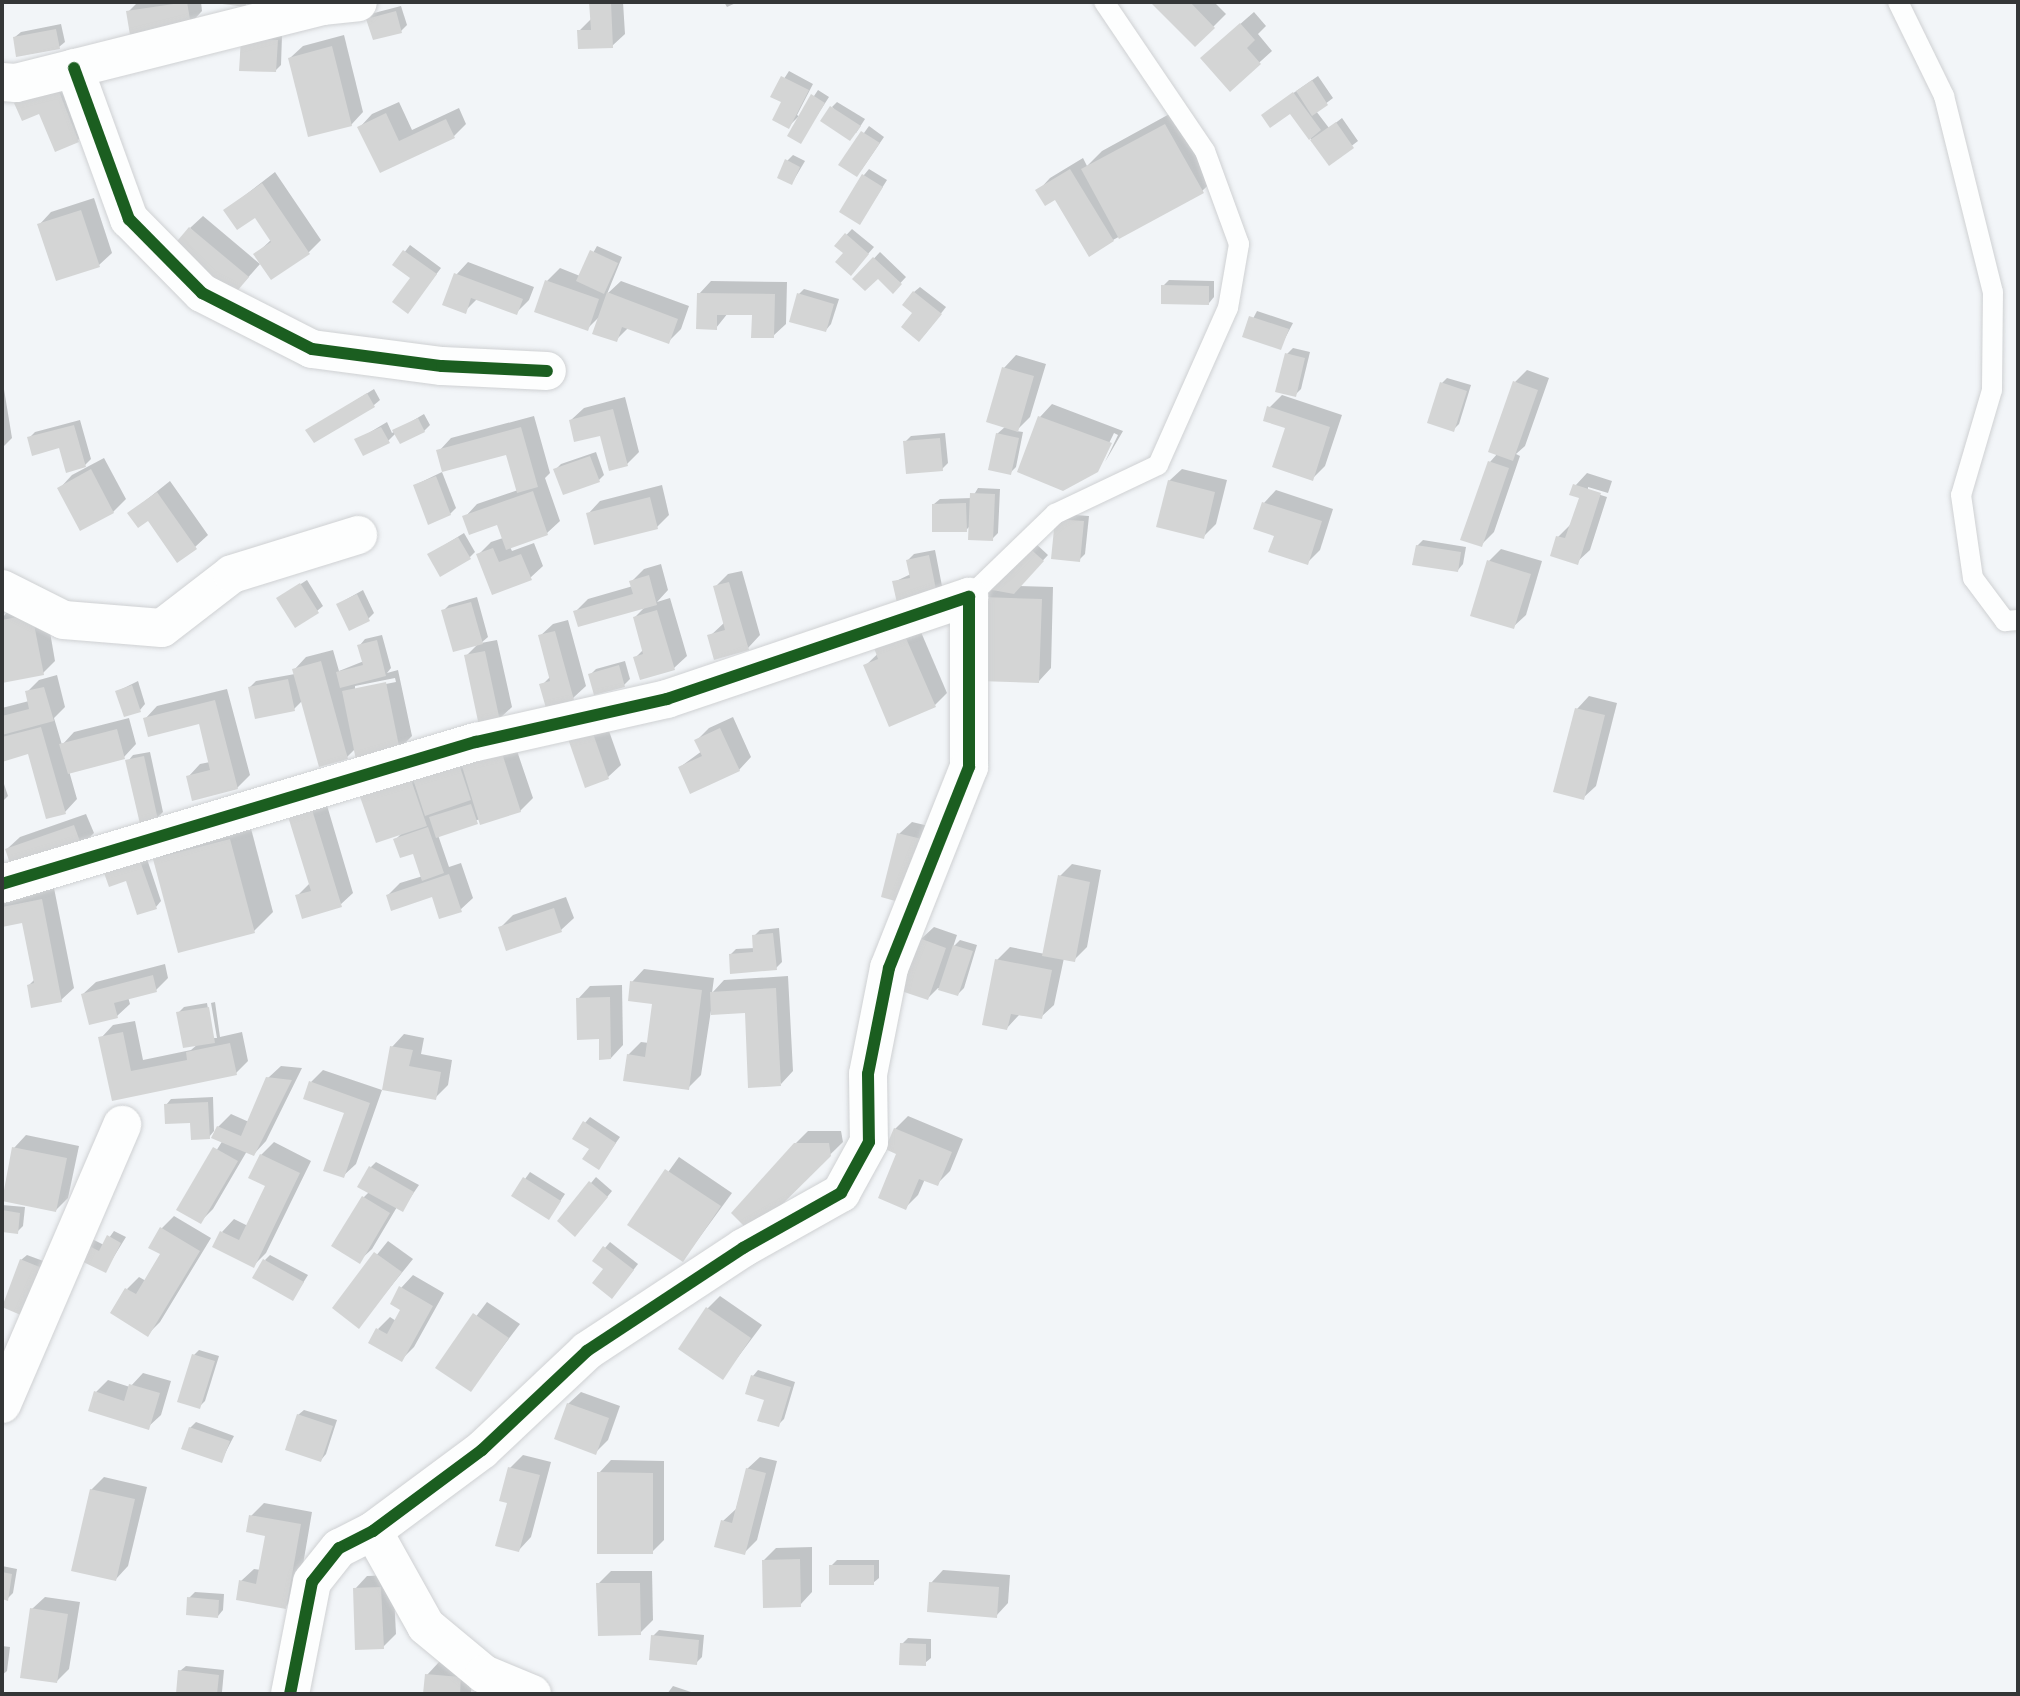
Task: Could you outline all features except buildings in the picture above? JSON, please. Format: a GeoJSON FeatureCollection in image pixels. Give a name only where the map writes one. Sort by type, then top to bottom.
{"type":"FeatureCollection","features":[{"type":"Feature","properties":{"kind":"street"},"geometry":{"type":"LineString","coordinates":[[2,82],[16,83],[322,6],[358,2]]}},
{"type":"Feature","properties":{"kind":"street"},"geometry":{"type":"LineString","coordinates":[[74,68],[129,219],[202,293],[312,349],[442,366],[547,371]]}},
{"type":"Feature","properties":{"kind":"street"},"geometry":{"type":"LineString","coordinates":[[2,589],[64,620],[162,628],[232,574],[358,535]]}},
{"type":"Feature","properties":{"kind":"street"},"geometry":{"type":"LineString","coordinates":[[2,884],[476,742],[667,699],[969,597],[969,767],[889,968],[868,1074],[869,1142],[841,1193],[743,1248],[587,1351],[482,1450],[373,1531],[339,1548],[312,1582],[290,1694]]}},
{"type":"Feature","properties":{"kind":"street"},"geometry":{"type":"LineString","coordinates":[[2,1404],[122,1125]]}},
{"type":"Feature","properties":{"kind":"street"},"geometry":{"type":"LineString","coordinates":[[373,1531],[426,1626],[484,1674],[532,1694]]}},
{"type":"Feature","properties":{"kind":"lane"},"geometry":{"type":"LineString","coordinates":[[969,597],[1055,514],[1158,465],[1228,308],[1239,244],[1205,151],[1104,2]]}},
{"type":"Feature","properties":{"kind":"lane"},"geometry":{"type":"LineString","coordinates":[[1898,2],[1944,96],[1993,292],[1992,390],[1961,495],[1973,578],[2005,621],[2018,620]]}},
{"type":"Feature","properties":{"kind":"cycle path"},"geometry":{"type":"LineString","coordinates":[[74,68],[129,219],[202,293],[312,349],[442,366],[547,371]]}},
{"type":"Feature","properties":{"kind":"cycle path"},"geometry":{"type":"LineString","coordinates":[[2,884],[476,742],[667,699],[969,597],[969,767],[889,968],[868,1074],[869,1142],[841,1193],[743,1248],[587,1351],[482,1450],[373,1531],[339,1548],[312,1582],[290,1694]]}}]}
